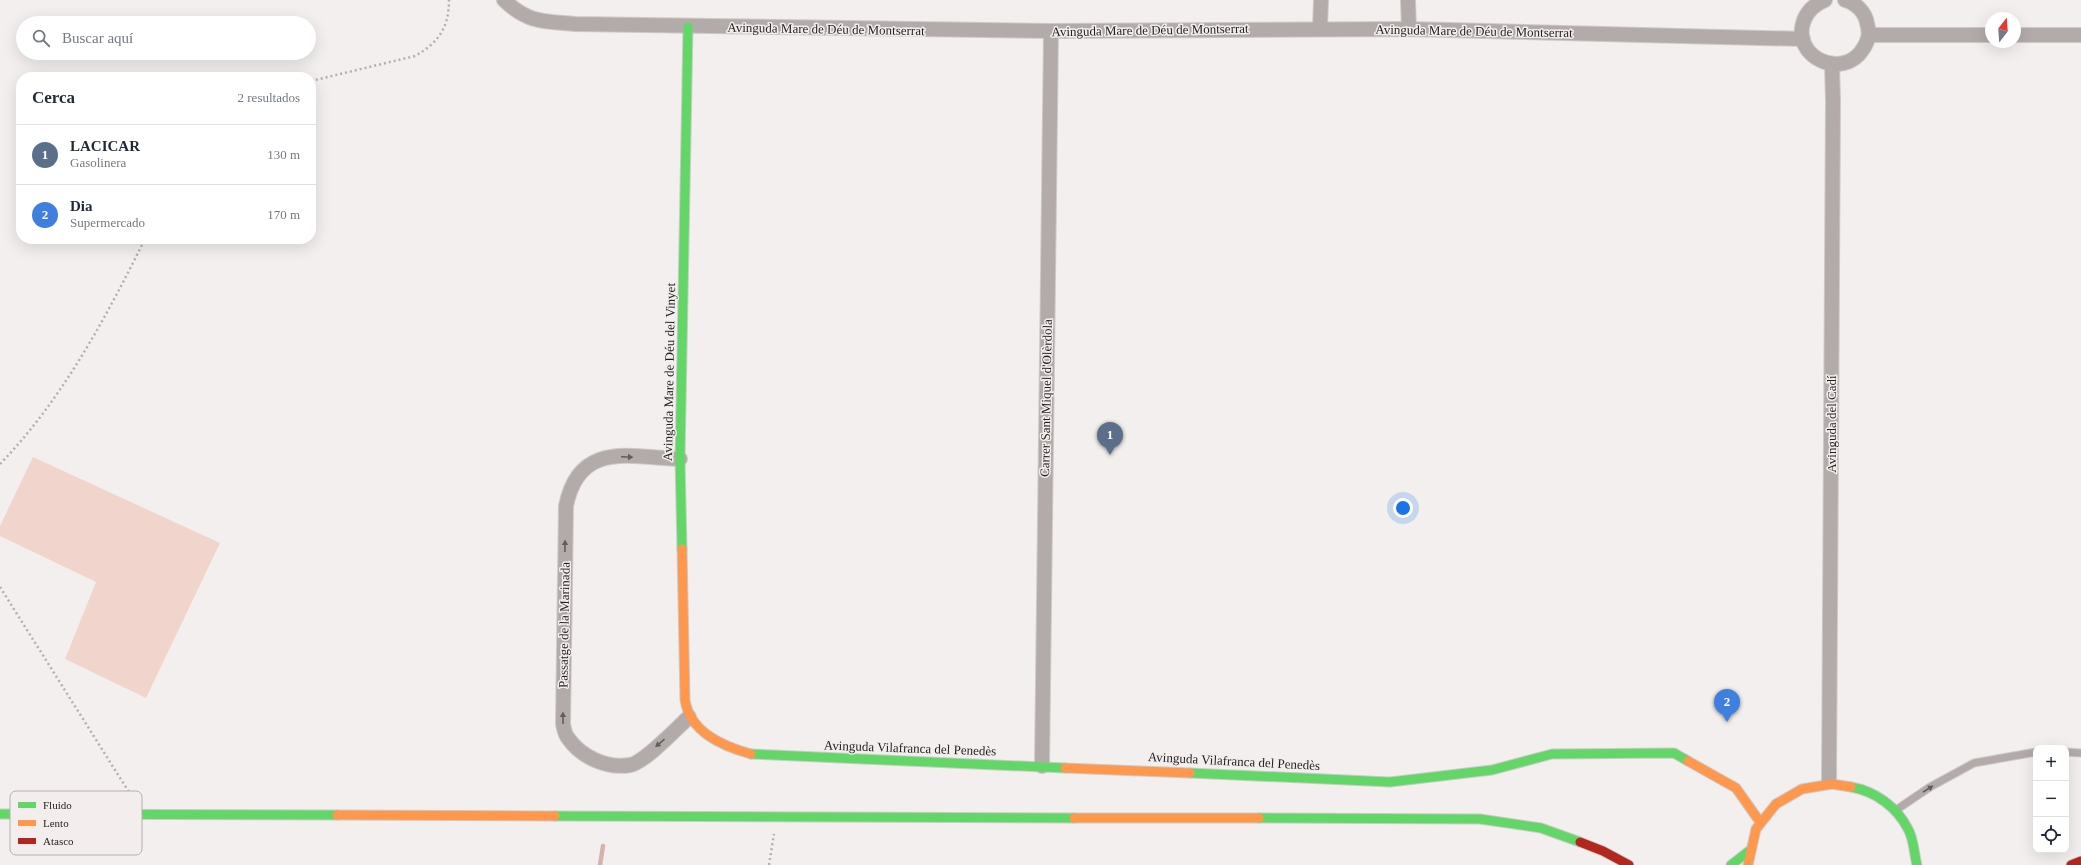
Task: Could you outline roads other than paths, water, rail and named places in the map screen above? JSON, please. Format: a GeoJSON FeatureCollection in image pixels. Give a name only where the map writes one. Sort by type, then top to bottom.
{"type":"FeatureCollection","features":[{"type":"Feature","properties":{"kind":"main road","name":"Avinguda Mare de Déu del Vinyet"},"geometry":{"type":"LineString","coordinates":[[688,27],[680,459],[685,700],[689,717]]}},
{"type":"Feature","properties":{"kind":"main road","name":"Avinguda Vilafranca del Penedès"},"geometry":{"type":"LineString","coordinates":[[689,717],[718,742],[737,750],[755,754],[1390,782],[1492,770],[1552,754],[1674,754],[1736,788],[1760,822]]}},
{"type":"Feature","properties":{"kind":"main road"},"geometry":{"type":"LineString","coordinates":[[1748,865],[1749,852],[1753,836],[1760,822],[1778,802],[1802,788],[1829,782],[1853,785],[1870,792],[1895,810],[1909,830],[1917,853],[1926,865]]}},
{"type":"Feature","properties":{"kind":"main road"},"geometry":{"type":"LineString","coordinates":[[142,814],[1480,819],[1541,828],[1603,851],[1629,865]]}},
{"type":"Feature","properties":{"kind":"main road"},"geometry":{"type":"LineString","coordinates":[[1731,865],[1749,852]]}},
{"type":"Feature","properties":{"kind":"main road"},"geometry":{"type":"LineString","coordinates":[[1917,853],[1917,865]]}},
{"type":"Feature","properties":{"kind":"main road"},"geometry":{"type":"LineString","coordinates":[[2071,865],[2081,861]]}},
{"type":"Feature","properties":{"kind":"street","name":"Avinguda Mare de Déu de Montserrat"},"geometry":{"type":"LineString","coordinates":[[504,0],[511,7],[534,20],[574,24],[688,27],[1051,31],[1320,28],[1409,29],[1803,39]]}},
{"type":"Feature","properties":{"kind":"street"},"geometry":{"type":"LineString","coordinates":[[1320,28],[1321,0]]}},
{"type":"Feature","properties":{"kind":"street"},"geometry":{"type":"LineString","coordinates":[[1408,0],[1409,29]]}},
{"type":"Feature","properties":{"kind":"street"},"geometry":{"type":"LineString","coordinates":[[1825,0],[1816,4],[1809,10],[1804,21],[1803,39],[1807,50],[1816,59],[1832,65],[1844,64],[1860,55],[1867,43],[1869,35],[1866,18],[1859,8],[1845,0]]}},
{"type":"Feature","properties":{"kind":"street","name":"Carrer Sant Miquel d'Olèrdola"},"geometry":{"type":"LineString","coordinates":[[1042,766],[1051,31]]}},
{"type":"Feature","properties":{"kind":"street"},"geometry":{"type":"LineString","coordinates":[[1869,35],[1985,35]]}},
{"type":"Feature","properties":{"kind":"street"},"geometry":{"type":"LineString","coordinates":[[2021,35],[2081,35]]}},
{"type":"Feature","properties":{"kind":"street","name":"Avinguda del Cadí"},"geometry":{"type":"LineString","coordinates":[[1829,782],[1832,65]]}},
{"type":"Feature","properties":{"kind":"street","name":"Passatge de la Marinada"},"geometry":{"type":"LineString","coordinates":[[680,459],[616,456],[602,458],[589,463],[576,476],[569,489],[566,506],[562,724],[567,737],[577,749],[591,759],[608,764],[630,765],[643,758],[689,717]]}},
{"type":"Feature","properties":{"kind":"lane"},"geometry":{"type":"LineString","coordinates":[[2069,752],[2081,753]]}},
{"type":"Feature","properties":{"kind":"lane"},"geometry":{"type":"LineString","coordinates":[[1895,810],[1930,787],[1974,763],[2033,753]]}},
{"type":"Feature","properties":{"kind":"waterway"},"geometry":{"type":"LineString","coordinates":[[600,865],[603,846]]}},
{"type":"Feature","properties":{"kind":"place","name":"LACICAR"},"geometry":{"type":"Point","coordinates":[1110,455]}},
{"type":"Feature","properties":{"kind":"place","name":"Dia"},"geometry":{"type":"Point","coordinates":[1727,722]}}]}
